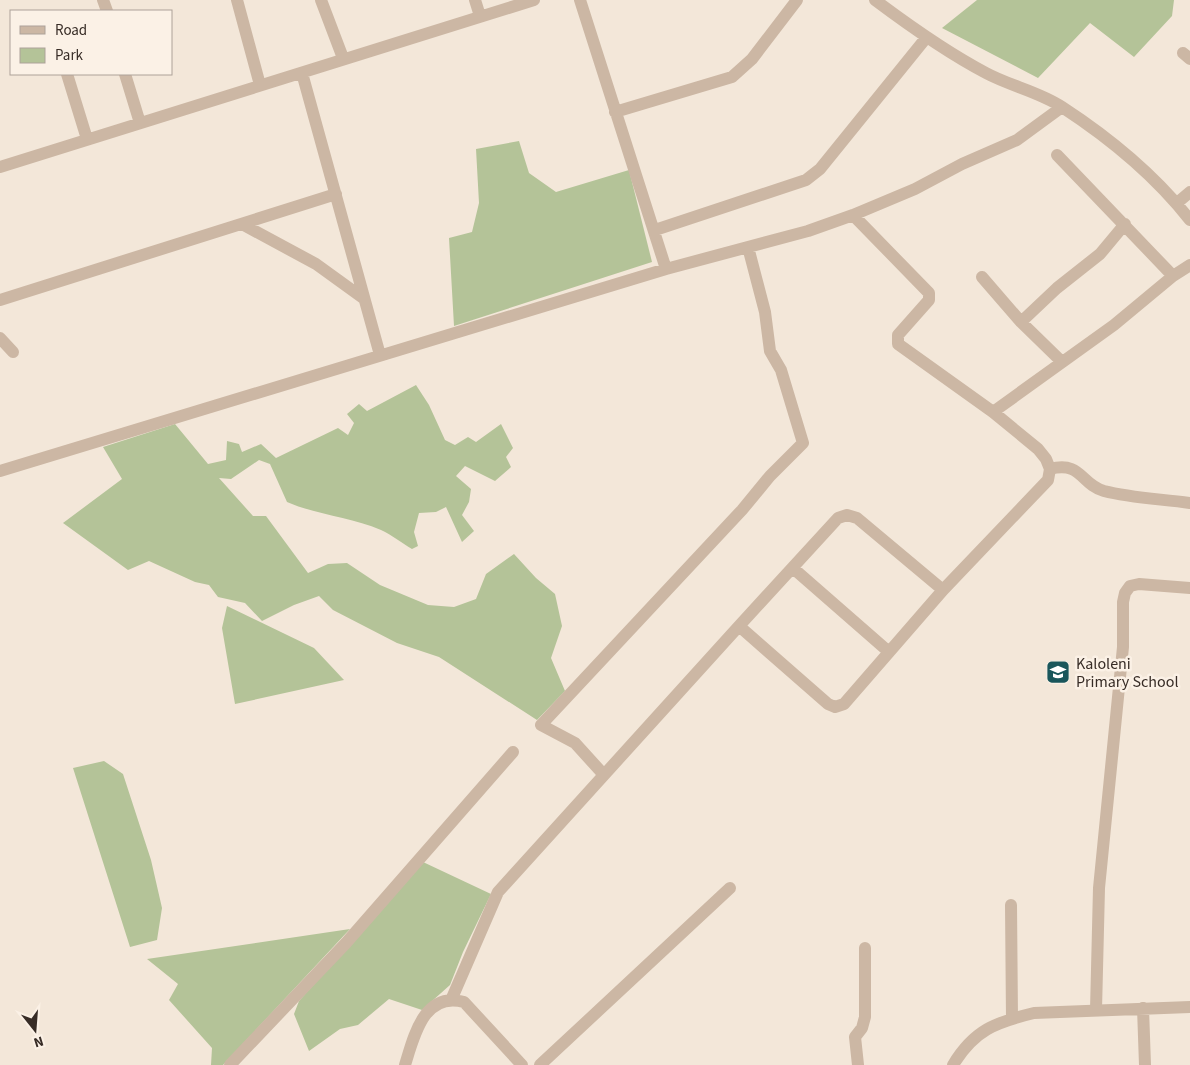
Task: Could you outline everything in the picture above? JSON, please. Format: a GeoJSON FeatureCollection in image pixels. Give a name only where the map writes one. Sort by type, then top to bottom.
{"type":"FeatureCollection","features":[{"type":"Feature","properties":{"kind":"street"},"geometry":{"type":"LineString","coordinates":[[237,0],[260,85]]}},
{"type":"Feature","properties":{"kind":"street"},"geometry":{"type":"LineString","coordinates":[[321,0],[342,58]]}},
{"type":"Feature","properties":{"kind":"street"},"geometry":{"type":"LineString","coordinates":[[475,0],[480,16]]}},
{"type":"Feature","properties":{"kind":"street"},"geometry":{"type":"LineString","coordinates":[[0,166],[302,73],[342,58],[534,0]]}},
{"type":"Feature","properties":{"kind":"street"},"geometry":{"type":"LineString","coordinates":[[580,0],[666,269]]}},
{"type":"Feature","properties":{"kind":"street"},"geometry":{"type":"LineString","coordinates":[[615,112],[732,77],[752,59],[797,0]]}},
{"type":"Feature","properties":{"kind":"street"},"geometry":{"type":"LineString","coordinates":[[875,0],[926,38],[987,74],[1062,107],[1096,128],[1143,167],[1177,203],[1190,220]]}},
{"type":"Feature","properties":{"kind":"street"},"geometry":{"type":"LineString","coordinates":[[655,230],[806,180],[820,169],[926,38]]}},
{"type":"Feature","properties":{"kind":"street"},"geometry":{"type":"LineString","coordinates":[[302,73],[380,355]]}},
{"type":"Feature","properties":{"kind":"street"},"geometry":{"type":"LineString","coordinates":[[67,75],[87,139]]}},
{"type":"Feature","properties":{"kind":"street"},"geometry":{"type":"LineString","coordinates":[[125,75],[140,123]]}},
{"type":"Feature","properties":{"kind":"street"},"geometry":{"type":"LineString","coordinates":[[0,471],[666,269],[853,216],[915,189],[962,164],[1017,140],[1062,107]]}},
{"type":"Feature","properties":{"kind":"street"},"geometry":{"type":"LineString","coordinates":[[1057,155],[1173,276]]}},
{"type":"Feature","properties":{"kind":"street"},"geometry":{"type":"LineString","coordinates":[[1177,203],[1190,192]]}},
{"type":"Feature","properties":{"kind":"street"},"geometry":{"type":"LineString","coordinates":[[0,300],[336,194]]}},
{"type":"Feature","properties":{"kind":"street"},"geometry":{"type":"LineString","coordinates":[[740,626],[828,704],[835,707],[844,704],[943,590],[1042,489],[1048,480],[1050,469],[1046,459],[1038,449],[993,412],[898,344],[898,335],[929,300],[929,293],[853,216]]}},
{"type":"Feature","properties":{"kind":"street"},"geometry":{"type":"LineString","coordinates":[[242,224],[316,264],[363,298]]}},
{"type":"Feature","properties":{"kind":"street"},"geometry":{"type":"LineString","coordinates":[[1021,322],[1057,288],[1100,254],[1125,224]]}},
{"type":"Feature","properties":{"kind":"street"},"geometry":{"type":"LineString","coordinates":[[604,775],[575,743],[541,725],[742,510],[770,476],[803,443],[781,370],[770,352],[764,312],[748,247]]}},
{"type":"Feature","properties":{"kind":"street"},"geometry":{"type":"LineString","coordinates":[[993,412],[1061,361],[1114,325],[1173,276],[1190,265]]}},
{"type":"Feature","properties":{"kind":"street"},"geometry":{"type":"LineString","coordinates":[[982,277],[1021,322],[1061,361]]}},
{"type":"Feature","properties":{"kind":"street"},"geometry":{"type":"LineString","coordinates":[[0,338],[13,352]]}},
{"type":"Feature","properties":{"kind":"street"},"geometry":{"type":"LineString","coordinates":[[1050,469],[1062,466],[1071,468],[1104,491],[1190,503]]}},
{"type":"Feature","properties":{"kind":"street"},"geometry":{"type":"LineString","coordinates":[[405,1065],[415,1032],[424,1016],[431,1009],[452,998],[498,892],[794,569],[838,518],[847,514],[857,518],[943,590]]}},
{"type":"Feature","properties":{"kind":"street"},"geometry":{"type":"LineString","coordinates":[[794,569],[889,652]]}},
{"type":"Feature","properties":{"kind":"street"},"geometry":{"type":"LineString","coordinates":[[1096,1010],[1098,888],[1123,647],[1123,602],[1125,593],[1130,586],[1139,584],[1190,588]]}},
{"type":"Feature","properties":{"kind":"street"},"geometry":{"type":"LineString","coordinates":[[230,1065],[346,943],[513,752]]}},
{"type":"Feature","properties":{"kind":"street"},"geometry":{"type":"LineString","coordinates":[[540,1065],[730,888]]}},
{"type":"Feature","properties":{"kind":"street"},"geometry":{"type":"LineString","coordinates":[[1011,905],[1012,1018]]}},
{"type":"Feature","properties":{"kind":"street"},"geometry":{"type":"LineString","coordinates":[[858,1065],[855,1037],[862,1028],[865,1017],[865,948]]}},
{"type":"Feature","properties":{"kind":"street"},"geometry":{"type":"LineString","coordinates":[[452,998],[464,1002],[522,1065]]}},
{"type":"Feature","properties":{"kind":"street"},"geometry":{"type":"LineString","coordinates":[[953,1065],[964,1046],[974,1037],[990,1027],[1012,1018],[1034,1013],[1190,1007]]}},
{"type":"Feature","properties":{"kind":"street"},"geometry":{"type":"LineString","coordinates":[[1143,1008],[1145,1065]]}},
{"type":"Feature","properties":{"kind":"green space"},"geometry":{"type":"Polygon","coordinates":[[[977,0],[1174,0],[1172,16],[1134,57],[1090,23],[1038,78],[942,28],[977,0]]]}},
{"type":"Feature","properties":{"kind":"green space"},"geometry":{"type":"Polygon","coordinates":[[[519,141],[529,173],[556,192],[629,170],[652,262],[454,326],[449,238],[472,232],[479,203],[476,149],[519,141]]]}},
{"type":"Feature","properties":{"kind":"green space"},"geometry":{"type":"Polygon","coordinates":[[[416,385],[429,405],[445,440],[455,445],[468,437],[476,442],[501,424],[513,448],[506,457],[511,467],[495,481],[465,466],[456,476],[471,489],[469,502],[462,515],[474,531],[462,542],[446,507],[436,512],[419,513],[414,532],[418,546],[412,549],[385,532],[370,526],[287,502],[270,464],[259,460],[231,479],[219,478],[253,516],[266,516],[308,573],[328,564],[347,563],[380,585],[428,605],[454,607],[476,599],[486,574],[514,554],[536,578],[555,594],[562,626],[551,658],[565,691],[537,720],[439,657],[397,643],[333,610],[319,596],[294,605],[262,621],[245,603],[218,597],[209,585],[195,582],[149,561],[128,570],[63,523],[122,479],[103,447],[175,424],[208,464],[226,460],[227,441],[239,444],[242,452],[261,444],[276,458],[338,428],[348,435],[354,423],[347,414],[359,404],[367,411],[416,385]]]}},
{"type":"Feature","properties":{"kind":"green space"},"geometry":{"type":"Polygon","coordinates":[[[227,606],[314,648],[344,680],[235,704],[222,628],[227,606]]]}},
{"type":"Feature","properties":{"kind":"green space"},"geometry":{"type":"Polygon","coordinates":[[[104,761],[123,774],[151,860],[162,908],[157,940],[130,947],[73,768],[104,761]]]}},
{"type":"Feature","properties":{"kind":"green space"},"geometry":{"type":"Polygon","coordinates":[[[423,862],[491,894],[463,952],[450,985],[422,1010],[389,999],[358,1025],[340,1029],[309,1051],[294,1014],[299,1001],[423,862]]]}},
{"type":"Feature","properties":{"kind":"green space"},"geometry":{"type":"Polygon","coordinates":[[[350,929],[223,1065],[211,1065],[212,1048],[169,1000],[178,984],[147,959],[350,929]]]}},
{"type":"Feature","properties":{"kind":"place","name":"Kaloleni Primary School"},"geometry":{"type":"Point","coordinates":[1058,672]}}]}
